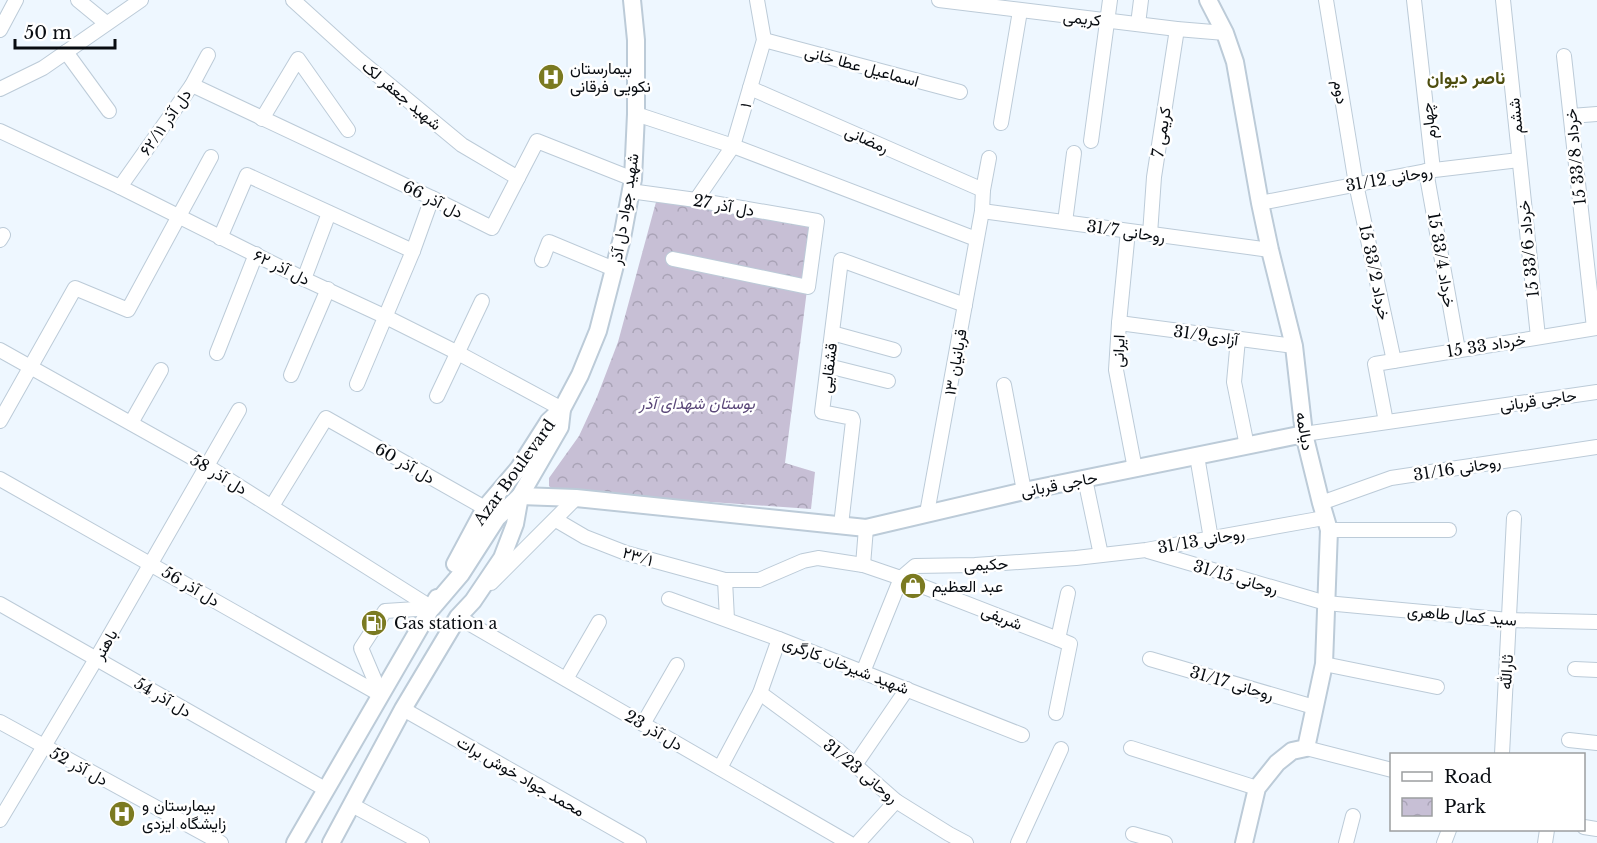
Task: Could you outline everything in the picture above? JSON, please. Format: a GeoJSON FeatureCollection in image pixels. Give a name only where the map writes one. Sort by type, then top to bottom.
{"type":"FeatureCollection","features":[{"type":"Feature","properties":{"kind":"main road","name":"شهید جواد دل آذر"},"geometry":{"type":"LineString","coordinates":[[562,409],[580,375],[598,331],[622,238],[631,185],[636,114],[636,40],[632,0]]}},
{"type":"Feature","properties":{"kind":"main road","name":"دیالمه"},"geometry":{"type":"LineString","coordinates":[[1208,0],[1225,33],[1236,62],[1260,203],[1294,346],[1304,434],[1325,517],[1324,664],[1306,748]]}},
{"type":"Feature","properties":{"kind":"main road","name":"Azar Boulevard"},"geometry":{"type":"LineString","coordinates":[[330,843],[403,709],[458,617],[472,602],[502,558],[515,524],[520,496],[560,427],[562,409]]}},
{"type":"Feature","properties":{"kind":"main road","name":"Azar Boulevard"},"geometry":{"type":"LineString","coordinates":[[295,843],[432,608],[485,508],[519,468],[549,421],[562,409]]}},
{"type":"Feature","properties":{"kind":"main road","name":"حاجی قربانی"},"geometry":{"type":"LineString","coordinates":[[520,496],[576,498],[867,528],[1024,491],[1304,434]]}},
{"type":"Feature","properties":{"kind":"main road"},"geometry":{"type":"LineString","coordinates":[[432,608],[461,574],[496,518],[520,496]]}},
{"type":"Feature","properties":{"kind":"main road"},"geometry":{"type":"LineString","coordinates":[[479,545],[492,540],[499,544],[502,558]]}},
{"type":"Feature","properties":{"kind":"main road"},"geometry":{"type":"LineString","coordinates":[[1244,843],[1257,788],[1277,763],[1292,751],[1306,748]]}},
{"type":"Feature","properties":{"kind":"street"},"geometry":{"type":"LineString","coordinates":[[0,30],[16,0]]}},
{"type":"Feature","properties":{"kind":"street"},"geometry":{"type":"LineString","coordinates":[[78,0],[106,23]]}},
{"type":"Feature","properties":{"kind":"street"},"geometry":{"type":"LineString","coordinates":[[0,89],[43,68],[141,0]]}},
{"type":"Feature","properties":{"kind":"street","name":"شهید جعفر لک"},"geometry":{"type":"LineString","coordinates":[[293,0],[358,59],[462,145],[518,178]]}},
{"type":"Feature","properties":{"kind":"street","name":"۱"},"geometry":{"type":"LineString","coordinates":[[696,200],[733,146],[764,40],[757,0]]}},
{"type":"Feature","properties":{"kind":"street","name":"کریمی"},"geometry":{"type":"LineString","coordinates":[[939,0],[985,3],[1020,11],[1037,6],[1108,20],[1225,33]]}},
{"type":"Feature","properties":{"kind":"street"},"geometry":{"type":"LineString","coordinates":[[1091,141],[1110,0]]}},
{"type":"Feature","properties":{"kind":"street"},"geometry":{"type":"LineString","coordinates":[[1138,24],[1141,0]]}},
{"type":"Feature","properties":{"kind":"street","name":"دوم"},"geometry":{"type":"LineString","coordinates":[[1326,0],[1356,184]]}},
{"type":"Feature","properties":{"kind":"street","name":"چهارم"},"geometry":{"type":"LineString","coordinates":[[1414,0],[1430,171]]}},
{"type":"Feature","properties":{"kind":"street","name":"ششم"},"geometry":{"type":"LineString","coordinates":[[1503,0],[1519,160]]}},
{"type":"Feature","properties":{"kind":"street"},"geometry":{"type":"LineString","coordinates":[[1001,123],[1020,11]]}},
{"type":"Feature","properties":{"kind":"street","name":"کریمی 7"},"geometry":{"type":"LineString","coordinates":[[1150,234],[1154,177],[1177,29]]}},
{"type":"Feature","properties":{"kind":"street","name":"اسماعیل عطا خانی"},"geometry":{"type":"LineString","coordinates":[[764,40],[960,92]]}},
{"type":"Feature","properties":{"kind":"street"},"geometry":{"type":"LineString","coordinates":[[66,52],[109,111]]}},
{"type":"Feature","properties":{"kind":"street","name":"دل آذر ۶۲/۱۱"},"geometry":{"type":"LineString","coordinates":[[120,187],[192,85],[208,55]]}},
{"type":"Feature","properties":{"kind":"street","name":"15 خرداد 33/8"},"geometry":{"type":"LineString","coordinates":[[1564,56],[1596,328]]}},
{"type":"Feature","properties":{"kind":"street"},"geometry":{"type":"LineString","coordinates":[[262,119],[298,59],[348,130]]}},
{"type":"Feature","properties":{"kind":"street","name":"دل آذر 66"},"geometry":{"type":"LineString","coordinates":[[192,85],[492,228],[537,141],[631,185]]}},
{"type":"Feature","properties":{"kind":"street","name":"رمضانی"},"geometry":{"type":"LineString","coordinates":[[750,88],[983,190]]}},
{"type":"Feature","properties":{"kind":"street"},"geometry":{"type":"LineString","coordinates":[[636,114],[733,146],[976,239]]}},
{"type":"Feature","properties":{"kind":"street"},"geometry":{"type":"LineString","coordinates":[[1571,116],[1597,114]]}},
{"type":"Feature","properties":{"kind":"street","name":"دل آذر ۶۲"},"geometry":{"type":"LineString","coordinates":[[2,136],[120,187],[458,353],[562,409]]}},
{"type":"Feature","properties":{"kind":"street"},"geometry":{"type":"LineString","coordinates":[[1065,222],[1074,153]]}},
{"type":"Feature","properties":{"kind":"street"},"geometry":{"type":"LineString","coordinates":[[0,421],[75,288],[128,310],[211,157]]}},
{"type":"Feature","properties":{"kind":"street","name":"۱۳ قربانیان"},"geometry":{"type":"LineString","coordinates":[[927,513],[982,211],[989,158]]}},
{"type":"Feature","properties":{"kind":"street","name":"روحانی 31/12"},"geometry":{"type":"LineString","coordinates":[[1260,203],[1430,171],[1519,160]]}},
{"type":"Feature","properties":{"kind":"street","name":"15 خرداد 33/6"},"geometry":{"type":"LineString","coordinates":[[1519,160],[1538,337]]}},
{"type":"Feature","properties":{"kind":"street","name":"15 خرداد 33/4"},"geometry":{"type":"LineString","coordinates":[[1430,171],[1458,350]]}},
{"type":"Feature","properties":{"kind":"street"},"geometry":{"type":"LineString","coordinates":[[220,238],[247,175],[413,251]]}},
{"type":"Feature","properties":{"kind":"street","name":"15 خرداد 33/2"},"geometry":{"type":"LineString","coordinates":[[1356,184],[1394,361]]}},
{"type":"Feature","properties":{"kind":"street","name":"دل آذر 27"},"geometry":{"type":"LineString","coordinates":[[631,185],[696,200],[817,221],[808,287],[673,259]]}},
{"type":"Feature","properties":{"kind":"street"},"geometry":{"type":"LineString","coordinates":[[357,384],[413,251],[432,198]]}},
{"type":"Feature","properties":{"kind":"street","name":"روحانی 31/7"},"geometry":{"type":"LineString","coordinates":[[982,211],[1270,250]]}},
{"type":"Feature","properties":{"kind":"street"},"geometry":{"type":"LineString","coordinates":[[304,279],[329,213]]}},
{"type":"Feature","properties":{"kind":"street","name":"ایرانی"},"geometry":{"type":"LineString","coordinates":[[1128,231],[1116,370],[1135,469]]}},
{"type":"Feature","properties":{"kind":"street"},"geometry":{"type":"LineString","coordinates":[[542,260],[549,242],[614,269]]}},
{"type":"Feature","properties":{"kind":"street"},"geometry":{"type":"LineString","coordinates":[[217,353],[256,254]]}},
{"type":"Feature","properties":{"kind":"street","name":"قشقایی"},"geometry":{"type":"LineString","coordinates":[[841,525],[853,421],[852,418],[822,412],[839,262],[843,260],[965,304]]}},
{"type":"Feature","properties":{"kind":"street"},"geometry":{"type":"LineString","coordinates":[[291,375],[328,289]]}},
{"type":"Feature","properties":{"kind":"street"},"geometry":{"type":"LineString","coordinates":[[437,396],[482,301]]}},
{"type":"Feature","properties":{"kind":"street","name":"آزادی31/9"},"geometry":{"type":"LineString","coordinates":[[1119,323],[1294,346]]}},
{"type":"Feature","properties":{"kind":"street","name":"15 خرداد 33"},"geometry":{"type":"LineString","coordinates":[[1386,422],[1375,364],[1596,328]]}},
{"type":"Feature","properties":{"kind":"street"},"geometry":{"type":"LineString","coordinates":[[832,333],[894,350]]}},
{"type":"Feature","properties":{"kind":"street"},"geometry":{"type":"LineString","coordinates":[[1238,339],[1234,382],[1247,446]]}},
{"type":"Feature","properties":{"kind":"street","name":"دل آذر 58"},"geometry":{"type":"LineString","coordinates":[[0,350],[207,466],[432,608]]}},
{"type":"Feature","properties":{"kind":"street"},"geometry":{"type":"LineString","coordinates":[[828,366],[888,381]]}},
{"type":"Feature","properties":{"kind":"street"},"geometry":{"type":"LineString","coordinates":[[132,423],[161,370]]}},
{"type":"Feature","properties":{"kind":"street"},"geometry":{"type":"LineString","coordinates":[[1004,385],[1024,491]]}},
{"type":"Feature","properties":{"kind":"street","name":"حاجی قربانی"},"geometry":{"type":"LineString","coordinates":[[1304,434],[1597,392]]}},
{"type":"Feature","properties":{"kind":"street","name":"باهنر"},"geometry":{"type":"LineString","coordinates":[[0,820],[239,410]]}},
{"type":"Feature","properties":{"kind":"street","name":"دل آذر 60"},"geometry":{"type":"LineString","coordinates":[[272,506],[326,418],[485,508]]}},
{"type":"Feature","properties":{"kind":"street","name":"روحانی 31/16"},"geometry":{"type":"LineString","coordinates":[[1325,517],[1391,478],[1597,447]]}},
{"type":"Feature","properties":{"kind":"street"},"geometry":{"type":"LineString","coordinates":[[1197,456],[1211,538]]}},
{"type":"Feature","properties":{"kind":"street","name":"دل آذر 56"},"geometry":{"type":"LineString","coordinates":[[0,479],[381,695]]}},
{"type":"Feature","properties":{"kind":"street"},"geometry":{"type":"LineString","coordinates":[[1085,479],[1101,555]]}},
{"type":"Feature","properties":{"kind":"street"},"geometry":{"type":"LineString","coordinates":[[472,602],[576,498]]}},
{"type":"Feature","properties":{"kind":"street"},"geometry":{"type":"LineString","coordinates":[[1325,517],[1449,530]]}},
{"type":"Feature","properties":{"kind":"street","name":"روحانی 31/13"},"geometry":{"type":"LineString","coordinates":[[1076,558],[1146,550],[1325,517]]}},
{"type":"Feature","properties":{"kind":"street","name":"ثارالله"},"geometry":{"type":"LineString","coordinates":[[1502,753],[1514,518]]}},
{"type":"Feature","properties":{"kind":"street","name":"۲۳/۱"},"geometry":{"type":"LineString","coordinates":[[556,520],[585,537],[626,553],[725,580]]}},
{"type":"Feature","properties":{"kind":"street"},"geometry":{"type":"LineString","coordinates":[[727,619],[725,580],[759,580],[803,561],[818,558],[863,565],[867,528]]}},
{"type":"Feature","properties":{"kind":"street","name":"روحانی 31/15"},"geometry":{"type":"LineString","coordinates":[[1146,550],[1326,603]]}},
{"type":"Feature","properties":{"kind":"street","name":"حکیمی"},"geometry":{"type":"LineString","coordinates":[[901,578],[915,566],[975,566],[1076,558]]}},
{"type":"Feature","properties":{"kind":"street","name":"شریفی"},"geometry":{"type":"LineString","coordinates":[[863,565],[1064,641]]}},
{"type":"Feature","properties":{"kind":"street"},"geometry":{"type":"LineString","coordinates":[[863,672],[901,578]]}},
{"type":"Feature","properties":{"kind":"street"},"geometry":{"type":"LineString","coordinates":[[1056,714],[1068,593]]}},
{"type":"Feature","properties":{"kind":"street","name":"شهید شیرخان کارگری"},"geometry":{"type":"LineString","coordinates":[[669,599],[779,639],[1022,735]]}},
{"type":"Feature","properties":{"kind":"street","name":"سید کمال طاهری"},"geometry":{"type":"LineString","coordinates":[[1326,603],[1509,620],[1597,622]]}},
{"type":"Feature","properties":{"kind":"street","name":"دل آذر 54"},"geometry":{"type":"LineString","coordinates":[[0,604],[325,789]]}},
{"type":"Feature","properties":{"kind":"street"},"geometry":{"type":"LineString","coordinates":[[381,695],[361,648],[385,611],[432,608]]}},
{"type":"Feature","properties":{"kind":"street","name":"دل آذر 23"},"geometry":{"type":"LineString","coordinates":[[458,617],[849,843]]}},
{"type":"Feature","properties":{"kind":"street"},"geometry":{"type":"LineString","coordinates":[[566,679],[599,622]]}},
{"type":"Feature","properties":{"kind":"street"},"geometry":{"type":"LineString","coordinates":[[720,768],[760,693],[779,639]]}},
{"type":"Feature","properties":{"kind":"street","name":"روحانی 31/17"},"geometry":{"type":"LineString","coordinates":[[1150,659],[1314,707]]}},
{"type":"Feature","properties":{"kind":"street"},"geometry":{"type":"LineString","coordinates":[[1324,664],[1437,687]]}},
{"type":"Feature","properties":{"kind":"street"},"geometry":{"type":"LineString","coordinates":[[643,724],[677,665]]}},
{"type":"Feature","properties":{"kind":"street"},"geometry":{"type":"LineString","coordinates":[[1575,669],[1597,670]]}},
{"type":"Feature","properties":{"kind":"street"},"geometry":{"type":"LineString","coordinates":[[855,765],[907,690]]}},
{"type":"Feature","properties":{"kind":"street","name":"روحانی 31/23"},"geometry":{"type":"LineString","coordinates":[[760,693],[839,751],[896,801],[966,843]]}},
{"type":"Feature","properties":{"kind":"street","name":"محمد جواد خوش برات"},"geometry":{"type":"LineString","coordinates":[[403,709],[639,843]]}},
{"type":"Feature","properties":{"kind":"street","name":"دل آذر 52"},"geometry":{"type":"LineString","coordinates":[[0,722],[221,843]]}},
{"type":"Feature","properties":{"kind":"street"},"geometry":{"type":"LineString","coordinates":[[1569,740],[1597,742]]}},
{"type":"Feature","properties":{"kind":"street"},"geometry":{"type":"LineString","coordinates":[[1131,748],[1257,788]]}},
{"type":"Feature","properties":{"kind":"street"},"geometry":{"type":"LineString","coordinates":[[1306,748],[1390,769]]}},
{"type":"Feature","properties":{"kind":"street"},"geometry":{"type":"LineString","coordinates":[[1018,843],[1061,749]]}},
{"type":"Feature","properties":{"kind":"street"},"geometry":{"type":"LineString","coordinates":[[858,843],[896,801]]}},
{"type":"Feature","properties":{"kind":"street"},"geometry":{"type":"LineString","coordinates":[[352,805],[422,843]]}},
{"type":"Feature","properties":{"kind":"street"},"geometry":{"type":"LineString","coordinates":[[1346,843],[1353,816]]}},
{"type":"Feature","properties":{"kind":"street"},"geometry":{"type":"LineString","coordinates":[[1133,834],[1165,843]]}},
{"type":"Feature","properties":{"kind":"green space","name":"بوستان شهدای آذر"},"geometry":{"type":"Polygon","coordinates":[[[659,191],[815,227],[785,463],[815,472],[811,509],[554,491],[549,486],[549,478],[579,436],[618,342],[659,191]]]}},
{"type":"Feature","properties":{"kind":"place","name":"بیمارستان نکویی فرقانی"},"geometry":{"type":"Point","coordinates":[551,77]}},
{"type":"Feature","properties":{"kind":"place","name":"عبد العظيم"},"geometry":{"type":"Point","coordinates":[913,586]}},
{"type":"Feature","properties":{"kind":"place","name":"Gas station a"},"geometry":{"type":"Point","coordinates":[374,623]}},
{"type":"Feature","properties":{"kind":"place","name":"بیمارستان و زایشگاه ایزدی"},"geometry":{"type":"Point","coordinates":[122,814]}},
{"type":"Feature","properties":{"kind":"district","name":"ناصر دیوان"},"geometry":{"type":"Point","coordinates":[1466,78]}}]}
